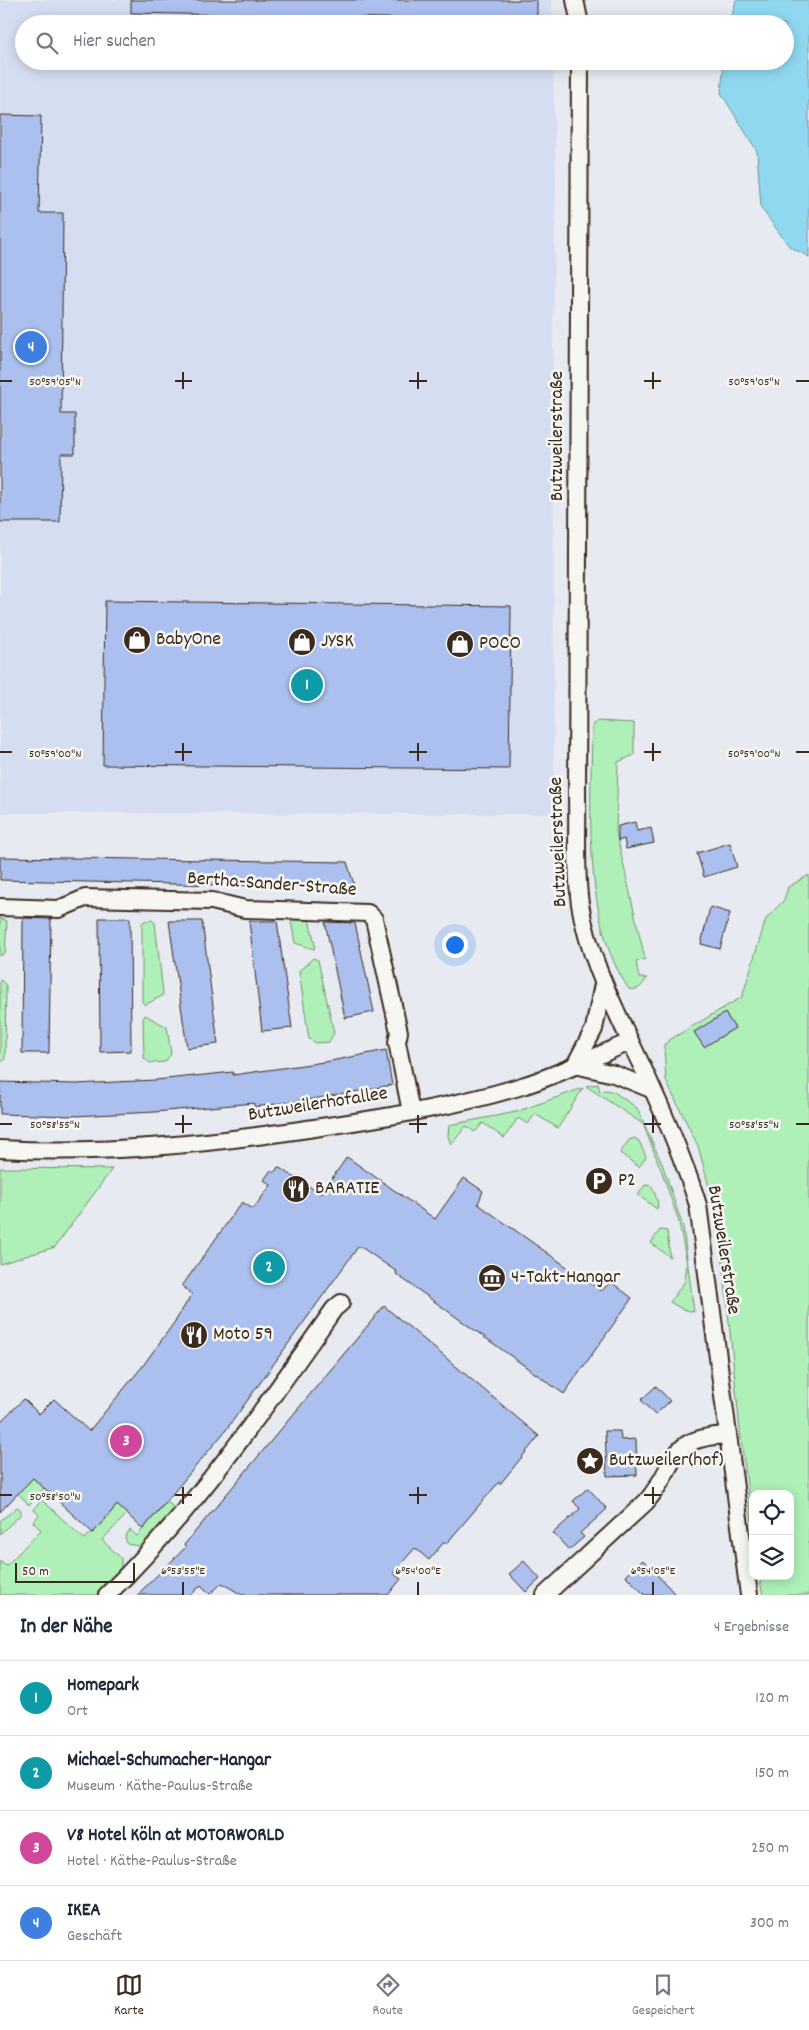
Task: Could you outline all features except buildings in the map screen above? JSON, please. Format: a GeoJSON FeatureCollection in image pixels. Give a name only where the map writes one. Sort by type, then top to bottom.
{"type":"FeatureCollection","features":[{"type":"Feature","properties":{"kind":"street"},"geometry":{"type":"LineString","coordinates":[[575,0],[578,15]]}},
{"type":"Feature","properties":{"kind":"street"},"geometry":{"type":"LineString","coordinates":[[582,15],[586,0]]}},
{"type":"Feature","properties":{"kind":"street","name":"Butzweilerstraße"},"geometry":{"type":"LineString","coordinates":[[580,70],[578,856],[580,904],[591,949],[603,984],[689,1177],[698,1205],[749,1595]]}},
{"type":"Feature","properties":{"kind":"street","name":"Bertha-Sander-Straße"},"geometry":{"type":"LineString","coordinates":[[0,907],[59,908],[85,898],[212,901],[245,909],[368,913],[374,920],[399,1032],[397,1042],[411,1112]]}},
{"type":"Feature","properties":{"kind":"street"},"geometry":{"type":"LineString","coordinates":[[603,984],[594,1029],[575,1065],[614,1074],[650,1089]]}},
{"type":"Feature","properties":{"kind":"street","name":"Butzweilerhofallee"},"geometry":{"type":"LineString","coordinates":[[0,1149],[33,1151],[112,1149],[223,1141],[411,1112],[523,1086],[630,1042]]}},
{"type":"Feature","properties":{"kind":"street"},"geometry":{"type":"LineString","coordinates":[[107,1595],[140,1562],[195,1498],[258,1419],[334,1309],[341,1303]]}},
{"type":"Feature","properties":{"kind":"street"},"geometry":{"type":"LineString","coordinates":[[545,1595],[646,1502],[656,1490],[670,1461],[679,1450],[693,1440],[704,1436],[728,1435]]}},
{"type":"Feature","properties":{"kind":"shaded area"},"geometry":{"type":"Polygon","coordinates":[[[0,0],[552,0],[552,15],[15,15],[15,70],[553,70],[556,182],[553,334],[554,814],[0,813],[0,0]]]}},
{"type":"Feature","properties":{"kind":"green space"},"geometry":{"type":"Polygon","coordinates":[[[598,721],[634,723],[634,755],[618,762],[616,832],[645,959],[636,962],[639,978],[647,978],[638,989],[629,989],[614,962],[603,931],[596,898],[591,828],[591,793],[592,728],[593,724],[598,721]]]}},
{"type":"Feature","properties":{"kind":"green space"},"geometry":{"type":"Polygon","coordinates":[[[809,875],[809,1595],[763,1595],[760,1580],[794,1580],[794,1490],[749,1490],[749,1499],[719,1224],[698,1146],[666,1081],[664,1045],[742,997],[766,919],[784,900],[788,887],[809,875]]]}},
{"type":"Feature","properties":{"kind":"green space"},"geometry":{"type":"Polygon","coordinates":[[[0,918],[7,921],[5,953],[0,956],[0,918]]]}},
{"type":"Feature","properties":{"kind":"green space"},"geometry":{"type":"Polygon","coordinates":[[[294,918],[309,919],[315,945],[314,949],[295,943],[291,921],[294,918]]]}},
{"type":"Feature","properties":{"kind":"green space"},"geometry":{"type":"Polygon","coordinates":[[[152,920],[155,923],[163,993],[162,996],[145,1005],[142,1002],[142,924],[144,921],[152,920]]]}},
{"type":"Feature","properties":{"kind":"green space"},"geometry":{"type":"Polygon","coordinates":[[[313,958],[318,960],[334,1033],[329,1042],[316,1043],[309,1039],[299,971],[313,958]]]}},
{"type":"Feature","properties":{"kind":"green space"},"geometry":{"type":"Polygon","coordinates":[[[0,980],[6,985],[5,1059],[0,1063],[0,980]]]}},
{"type":"Feature","properties":{"kind":"green space"},"geometry":{"type":"Polygon","coordinates":[[[145,1015],[167,1027],[171,1054],[165,1062],[150,1063],[144,1058],[143,1019],[145,1015]]]}},
{"type":"Feature","properties":{"kind":"green space"},"geometry":{"type":"Polygon","coordinates":[[[598,1084],[600,1092],[606,1090],[614,1092],[637,1108],[663,1166],[683,1227],[694,1312],[682,1309],[670,1302],[685,1281],[687,1264],[679,1222],[643,1124],[586,1086],[598,1084]]]}},
{"type":"Feature","properties":{"kind":"green space"},"geometry":{"type":"Polygon","coordinates":[[[583,1088],[558,1128],[535,1114],[528,1124],[518,1118],[504,1138],[483,1123],[475,1132],[466,1126],[451,1145],[448,1136],[449,1125],[516,1112],[583,1088]]]}},
{"type":"Feature","properties":{"kind":"green space"},"geometry":{"type":"Polygon","coordinates":[[[635,1138],[639,1141],[646,1157],[639,1167],[620,1153],[629,1140],[635,1138]]]}},
{"type":"Feature","properties":{"kind":"green space"},"geometry":{"type":"Polygon","coordinates":[[[0,1168],[112,1169],[55,1247],[0,1264],[0,1168]]]}},
{"type":"Feature","properties":{"kind":"green space"},"geometry":{"type":"Polygon","coordinates":[[[645,1185],[652,1186],[658,1203],[657,1209],[638,1195],[645,1185]]]}},
{"type":"Feature","properties":{"kind":"green space"},"geometry":{"type":"Polygon","coordinates":[[[660,1230],[667,1231],[670,1257],[651,1243],[660,1230]]]}},
{"type":"Feature","properties":{"kind":"green space"},"geometry":{"type":"Polygon","coordinates":[[[28,1473],[44,1488],[29,1505],[13,1488],[28,1473]]]}},
{"type":"Feature","properties":{"kind":"green space"},"geometry":{"type":"Polygon","coordinates":[[[42,1500],[84,1539],[93,1532],[117,1505],[127,1514],[102,1540],[121,1558],[121,1570],[96,1595],[0,1595],[0,1561],[6,1566],[41,1530],[33,1522],[39,1515],[33,1509],[42,1500]]]}},
{"type":"Feature","properties":{"kind":"green space"},"geometry":{"type":"Polygon","coordinates":[[[167,1501],[176,1510],[144,1547],[127,1544],[125,1537],[130,1530],[137,1536],[167,1501]]]}},
{"type":"Feature","properties":{"kind":"green space"},"geometry":{"type":"Polygon","coordinates":[[[17,1507],[21,1510],[21,1514],[0,1534],[0,1521],[17,1507]]]}},
{"type":"Feature","properties":{"kind":"water"},"geometry":{"type":"Polygon","coordinates":[[[736,0],[809,0],[809,257],[789,246],[761,208],[757,151],[721,93],[723,70],[794,70],[794,15],[732,15],[736,0]]]}},
{"type":"Feature","properties":{"kind":"place","name":"IKEA"},"geometry":{"type":"Point","coordinates":[31,347]}},
{"type":"Feature","properties":{"kind":"place","name":"BabyOne"},"geometry":{"type":"Point","coordinates":[137,640]}},
{"type":"Feature","properties":{"kind":"place","name":"JYSK"},"geometry":{"type":"Point","coordinates":[302,642]}},
{"type":"Feature","properties":{"kind":"place","name":"POCO"},"geometry":{"type":"Point","coordinates":[460,644]}},
{"type":"Feature","properties":{"kind":"place","name":"Homepark"},"geometry":{"type":"Point","coordinates":[307,685]}},
{"type":"Feature","properties":{"kind":"place","name":"P2"},"geometry":{"type":"Point","coordinates":[599,1181]}},
{"type":"Feature","properties":{"kind":"place","name":"BARATIE"},"geometry":{"type":"Point","coordinates":[296,1189]}},
{"type":"Feature","properties":{"kind":"place","name":"Michael-Schumacher-Hangar"},"geometry":{"type":"Point","coordinates":[269,1267]}},
{"type":"Feature","properties":{"kind":"place","name":"4-Takt-Hangar"},"geometry":{"type":"Point","coordinates":[492,1278]}},
{"type":"Feature","properties":{"kind":"place","name":"Moto 59"},"geometry":{"type":"Point","coordinates":[194,1335]}},
{"type":"Feature","properties":{"kind":"place","name":"V8 Hotel Köln at MOTORWORLD"},"geometry":{"type":"Point","coordinates":[126,1441]}},
{"type":"Feature","properties":{"kind":"place","name":"Butzweiler(hof)"},"geometry":{"type":"Point","coordinates":[590,1461]}}]}
